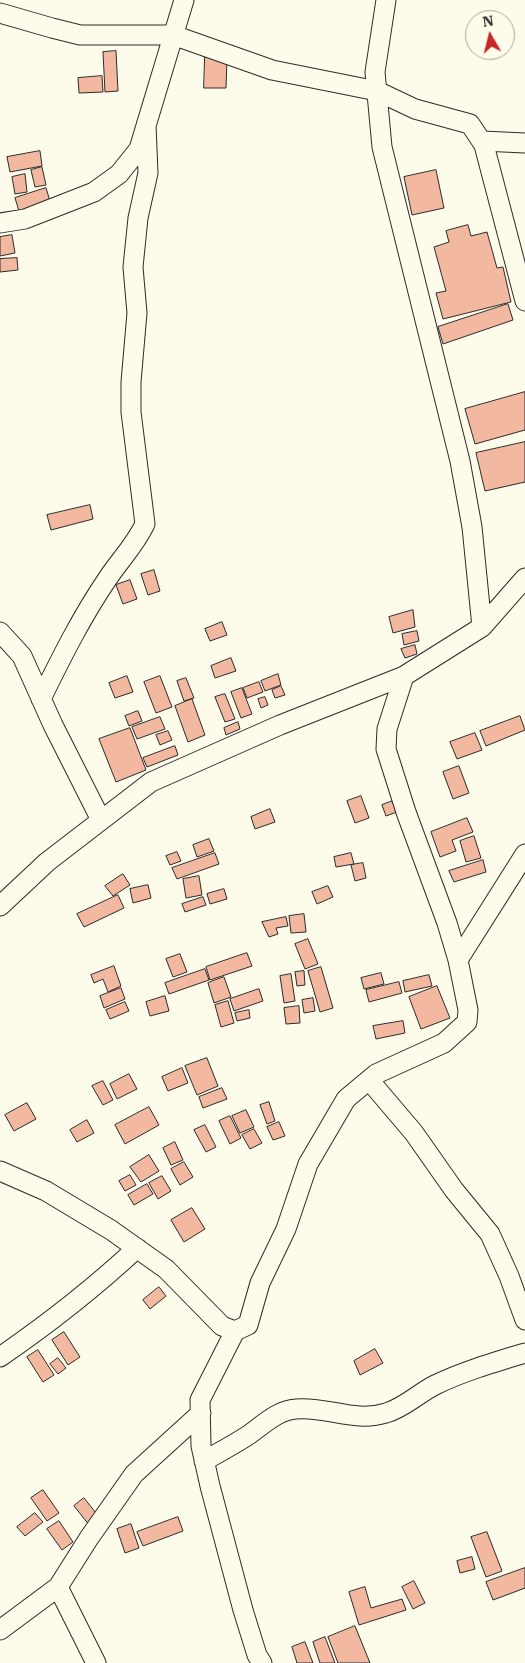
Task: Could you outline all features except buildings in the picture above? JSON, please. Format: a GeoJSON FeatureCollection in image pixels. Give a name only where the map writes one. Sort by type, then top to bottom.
{"type":"FeatureCollection","features":[{"type":"Feature","properties":{"kind":"street"},"geometry":{"type":"LineString","coordinates":[[0,223],[25,219],[94,192],[119,174],[132,159],[139,149],[184,0]]}},
{"type":"Feature","properties":{"kind":"street"},"geometry":{"type":"LineString","coordinates":[[386,0],[375,72],[382,147],[460,461],[472,527],[482,627]]}},
{"type":"Feature","properties":{"kind":"street"},"geometry":{"type":"LineString","coordinates":[[0,13],[80,34],[173,35],[272,70],[377,91],[415,109],[470,124],[482,141],[521,272],[525,301]]}},
{"type":"Feature","properties":{"kind":"street"},"geometry":{"type":"LineString","coordinates":[[41,699],[70,640],[108,578],[138,540],[145,524],[131,412],[131,382],[138,313],[133,267],[138,218],[148,173],[146,126]]}},
{"type":"Feature","properties":{"kind":"street"},"geometry":{"type":"LineString","coordinates":[[482,141],[525,142]]}},
{"type":"Feature","properties":{"kind":"street"},"geometry":{"type":"LineString","coordinates":[[0,906],[47,862],[151,782],[280,724],[404,676],[482,627],[525,578]]}},
{"type":"Feature","properties":{"kind":"street"},"geometry":{"type":"LineString","coordinates":[[0,632],[22,656],[41,699],[101,820]]}},
{"type":"Feature","properties":{"kind":"street"},"geometry":{"type":"LineString","coordinates":[[262,1663],[256,1655],[243,1610],[204,1461],[201,1446],[200,1400],[235,1331],[248,1325],[260,1283],[286,1228],[308,1164],[346,1099],[376,1074],[444,1042],[467,1022],[468,1010],[458,960],[447,922],[406,812],[386,749],[387,729],[404,676]]}},
{"type":"Feature","properties":{"kind":"street"},"geometry":{"type":"LineString","coordinates":[[458,960],[525,854]]}},
{"type":"Feature","properties":{"kind":"street"},"geometry":{"type":"LineString","coordinates":[[368,1080],[414,1133],[454,1190],[490,1234],[509,1276],[525,1320]]}},
{"type":"Feature","properties":{"kind":"street"},"geometry":{"type":"LineString","coordinates":[[0,1171],[46,1191],[111,1230],[166,1269],[222,1326],[235,1331]]}},
{"type":"Feature","properties":{"kind":"street"},"geometry":{"type":"LineString","coordinates":[[0,1357],[43,1328],[102,1280],[137,1248]]}},
{"type":"Feature","properties":{"kind":"street"},"geometry":{"type":"LineString","coordinates":[[204,1461],[247,1436],[279,1414],[294,1408],[317,1408],[344,1415],[372,1417],[388,1413],[435,1385],[483,1366],[525,1353]]}},
{"type":"Feature","properties":{"kind":"street"},"geometry":{"type":"LineString","coordinates":[[0,1630],[58,1587],[89,1538],[134,1474],[201,1413]]}},
{"type":"Feature","properties":{"kind":"street"},"geometry":{"type":"LineString","coordinates":[[58,1587],[96,1663]]}}]}
